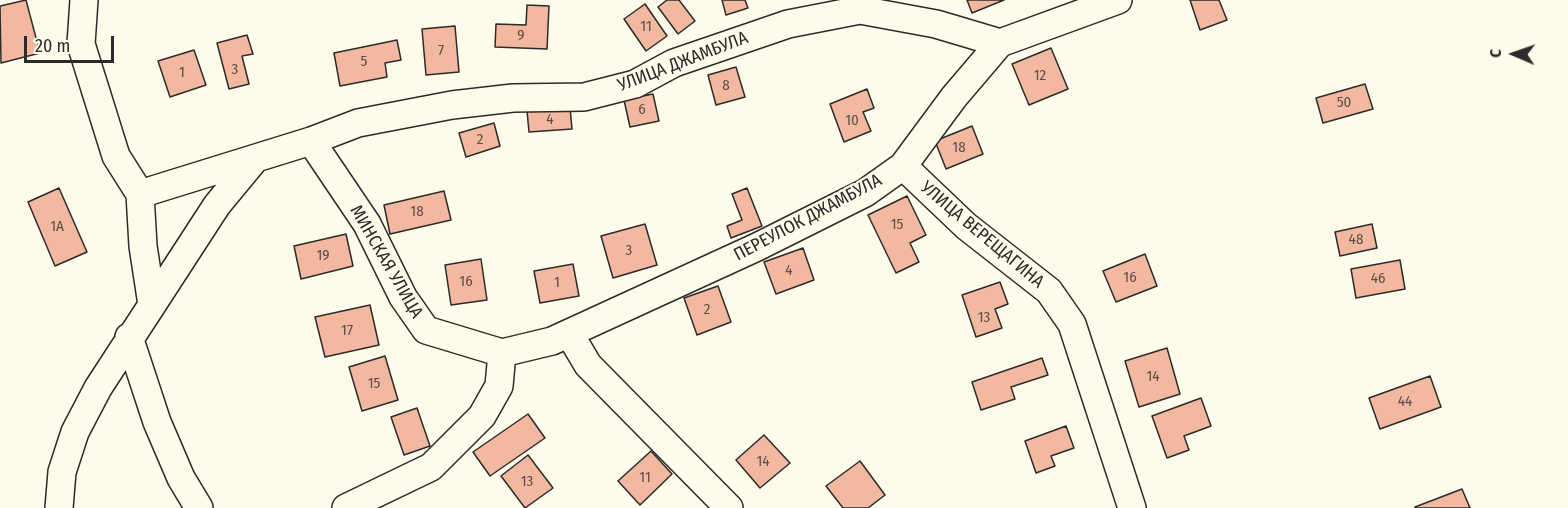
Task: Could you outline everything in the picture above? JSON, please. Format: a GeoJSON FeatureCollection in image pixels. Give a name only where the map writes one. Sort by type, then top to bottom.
{"type":"FeatureCollection","features":[{"type":"Feature","properties":{"kind":"street"},"geometry":{"type":"LineString","coordinates":[[84,0],[81,44],[116,156],[140,194],[143,246],[152,305]]}},
{"type":"Feature","properties":{"kind":"street"},"geometry":{"type":"LineString","coordinates":[[1000,43],[1118,0]]}},
{"type":"Feature","properties":{"kind":"street","name":"УЛИЦА ДЖАМБУЛА"},"geometry":{"type":"LineString","coordinates":[[140,194],[311,141],[358,123],[452,105],[513,98],[584,97],[635,84],[674,63],[722,44],[788,24],[860,10],[936,24],[1000,43]]}},
{"type":"Feature","properties":{"kind":"street","name":"ПЕРЕУЛОК ДЖАМБУЛА"},"geometry":{"type":"LineString","coordinates":[[569,333],[758,247],[865,193],[903,166],[954,97],[1000,43]]}},
{"type":"Feature","properties":{"kind":"street","name":"МИНСКАЯ УЛИЦА"},"geometry":{"type":"LineString","coordinates":[[311,141],[367,225],[403,297],[426,330],[502,353]]}},
{"type":"Feature","properties":{"kind":"street"},"geometry":{"type":"LineString","coordinates":[[58,508],[62,472],[75,432],[98,388],[216,205],[255,159]]}},
{"type":"Feature","properties":{"kind":"street","name":"УЛИЦА ВЕРЕЩАГИНА"},"geometry":{"type":"LineString","coordinates":[[903,166],[966,226],[1049,291],[1072,324],[1132,508]]}},
{"type":"Feature","properties":{"kind":"street"},"geometry":{"type":"LineString","coordinates":[[346,508],[431,467],[482,416],[499,386],[502,353],[552,341],[569,333],[588,365],[729,508]]}},
{"type":"Feature","properties":{"kind":"street"},"geometry":{"type":"LineString","coordinates":[[129,337],[157,422],[181,478],[199,508]]}},
{"type":"Feature","properties":{"kind":"building"},"geometry":{"type":"Polygon","coordinates":[[[26,0],[40,53],[1,63],[0,6],[26,0]]]}},
{"type":"Feature","properties":{"kind":"building"},"geometry":{"type":"Polygon","coordinates":[[[667,0],[679,0],[695,21],[678,34],[658,7],[667,0]]]}},
{"type":"Feature","properties":{"kind":"building"},"geometry":{"type":"Polygon","coordinates":[[[722,0],[745,0],[748,8],[726,15],[722,0]]]}},
{"type":"Feature","properties":{"kind":"building"},"geometry":{"type":"Polygon","coordinates":[[[967,0],[1004,0],[972,13],[967,0]]]}},
{"type":"Feature","properties":{"kind":"building"},"geometry":{"type":"Polygon","coordinates":[[[1190,0],[1219,0],[1227,20],[1200,30],[1190,0]]]}},
{"type":"Feature","properties":{"kind":"building"},"geometry":{"type":"Polygon","coordinates":[[[645,4],[667,36],[646,51],[624,19],[645,4]]]}},
{"type":"Feature","properties":{"kind":"building"},"geometry":{"type":"Polygon","coordinates":[[[527,5],[549,6],[547,49],[495,47],[496,24],[526,25],[527,5]]]}},
{"type":"Feature","properties":{"kind":"building"},"geometry":{"type":"Polygon","coordinates":[[[455,26],[459,72],[426,75],[422,29],[455,26]]]}},
{"type":"Feature","properties":{"kind":"building"},"geometry":{"type":"Polygon","coordinates":[[[247,35],[253,54],[242,56],[249,84],[229,89],[217,43],[247,35]]]}},
{"type":"Feature","properties":{"kind":"building"},"geometry":{"type":"Polygon","coordinates":[[[397,40],[401,60],[385,63],[387,77],[340,86],[334,53],[397,40]]]}},
{"type":"Feature","properties":{"kind":"building"},"geometry":{"type":"Polygon","coordinates":[[[1051,48],[1068,89],[1029,105],[1012,64],[1051,48]]]}},
{"type":"Feature","properties":{"kind":"building"},"geometry":{"type":"Polygon","coordinates":[[[194,50],[206,85],[170,97],[158,61],[194,50]]]}},
{"type":"Feature","properties":{"kind":"building"},"geometry":{"type":"Polygon","coordinates":[[[736,67],[745,97],[716,105],[708,75],[736,67]]]}},
{"type":"Feature","properties":{"kind":"building"},"geometry":{"type":"Polygon","coordinates":[[[1365,84],[1373,109],[1323,123],[1316,98],[1365,84]]]}},
{"type":"Feature","properties":{"kind":"building"},"geometry":{"type":"Polygon","coordinates":[[[867,89],[874,108],[863,112],[871,131],[844,142],[830,104],[867,89]]]}},
{"type":"Feature","properties":{"kind":"building"},"geometry":{"type":"Polygon","coordinates":[[[653,94],[659,121],[630,127],[624,100],[653,94]]]}},
{"type":"Feature","properties":{"kind":"building"},"geometry":{"type":"Polygon","coordinates":[[[570,107],[572,129],[529,132],[527,111],[570,107]]]}},
{"type":"Feature","properties":{"kind":"building"},"geometry":{"type":"Polygon","coordinates":[[[494,123],[500,146],[466,157],[459,133],[494,123]]]}},
{"type":"Feature","properties":{"kind":"building"},"geometry":{"type":"Polygon","coordinates":[[[972,126],[983,154],[946,169],[935,141],[972,126]]]}},
{"type":"Feature","properties":{"kind":"building"},"geometry":{"type":"Polygon","coordinates":[[[59,188],[87,252],[55,266],[28,202],[59,188]]]}},
{"type":"Feature","properties":{"kind":"building"},"geometry":{"type":"Polygon","coordinates":[[[747,188],[762,226],[731,238],[727,226],[742,220],[732,194],[747,188]]]}},
{"type":"Feature","properties":{"kind":"building"},"geometry":{"type":"Polygon","coordinates":[[[444,191],[451,220],[390,234],[384,205],[444,191]]]}},
{"type":"Feature","properties":{"kind":"building"},"geometry":{"type":"Polygon","coordinates":[[[907,196],[926,235],[910,243],[919,262],[896,273],[868,215],[907,196]]]}},
{"type":"Feature","properties":{"kind":"building"},"geometry":{"type":"Polygon","coordinates":[[[645,224],[657,265],[613,278],[601,236],[645,224]]]}},
{"type":"Feature","properties":{"kind":"building"},"geometry":{"type":"Polygon","coordinates":[[[1372,224],[1377,248],[1340,256],[1335,232],[1372,224]]]}},
{"type":"Feature","properties":{"kind":"building"},"geometry":{"type":"Polygon","coordinates":[[[346,234],[353,266],[301,279],[294,246],[346,234]]]}},
{"type":"Feature","properties":{"kind":"building"},"geometry":{"type":"Polygon","coordinates":[[[803,248],[814,280],[776,294],[764,262],[803,248]]]}},
{"type":"Feature","properties":{"kind":"building"},"geometry":{"type":"Polygon","coordinates":[[[1145,254],[1157,286],[1116,302],[1103,271],[1145,254]]]}},
{"type":"Feature","properties":{"kind":"building"},"geometry":{"type":"Polygon","coordinates":[[[481,259],[487,300],[451,305],[445,265],[481,259]]]}},
{"type":"Feature","properties":{"kind":"building"},"geometry":{"type":"Polygon","coordinates":[[[1400,260],[1405,289],[1356,298],[1351,269],[1400,260]]]}},
{"type":"Feature","properties":{"kind":"building"},"geometry":{"type":"Polygon","coordinates":[[[573,264],[579,296],[540,303],[534,271],[573,264]]]}},
{"type":"Feature","properties":{"kind":"building"},"geometry":{"type":"Polygon","coordinates":[[[1000,282],[1008,304],[995,309],[1002,328],[976,337],[962,295],[1000,282]]]}},
{"type":"Feature","properties":{"kind":"building"},"geometry":{"type":"Polygon","coordinates":[[[718,286],[731,322],[697,335],[684,298],[718,286]]]}},
{"type":"Feature","properties":{"kind":"building"},"geometry":{"type":"Polygon","coordinates":[[[370,305],[379,345],[325,357],[315,317],[370,305]]]}},
{"type":"Feature","properties":{"kind":"building"},"geometry":{"type":"Polygon","coordinates":[[[1167,348],[1180,394],[1139,407],[1125,361],[1167,348]]]}},
{"type":"Feature","properties":{"kind":"building"},"geometry":{"type":"Polygon","coordinates":[[[385,356],[398,400],[362,411],[349,367],[385,356]]]}},
{"type":"Feature","properties":{"kind":"building"},"geometry":{"type":"Polygon","coordinates":[[[1042,358],[1048,375],[1011,387],[1015,399],[981,410],[972,382],[1042,358]]]}},
{"type":"Feature","properties":{"kind":"building"},"geometry":{"type":"Polygon","coordinates":[[[1430,376],[1441,407],[1380,429],[1369,398],[1430,376]]]}},
{"type":"Feature","properties":{"kind":"building"},"geometry":{"type":"Polygon","coordinates":[[[1201,398],[1211,426],[1184,436],[1189,450],[1167,458],[1152,416],[1201,398]]]}},
{"type":"Feature","properties":{"kind":"building"},"geometry":{"type":"Polygon","coordinates":[[[417,408],[430,446],[404,455],[391,417],[417,408]]]}},
{"type":"Feature","properties":{"kind":"building"},"geometry":{"type":"Polygon","coordinates":[[[528,414],[545,438],[490,476],[473,452],[528,414]]]}},
{"type":"Feature","properties":{"kind":"building"},"geometry":{"type":"Polygon","coordinates":[[[1066,426],[1074,448],[1051,456],[1055,466],[1036,473],[1025,441],[1066,426]]]}},
{"type":"Feature","properties":{"kind":"building"},"geometry":{"type":"Polygon","coordinates":[[[764,435],[790,463],[760,488],[736,460],[764,435]]]}},
{"type":"Feature","properties":{"kind":"building"},"geometry":{"type":"Polygon","coordinates":[[[651,451],[672,474],[640,505],[618,481],[651,451]]]}},
{"type":"Feature","properties":{"kind":"building"},"geometry":{"type":"Polygon","coordinates":[[[528,455],[553,488],[525,508],[501,476],[528,455]]]}},
{"type":"Feature","properties":{"kind":"building"},"geometry":{"type":"Polygon","coordinates":[[[860,461],[885,495],[868,508],[843,508],[826,486],[860,461]]]}},
{"type":"Feature","properties":{"kind":"building"},"geometry":{"type":"Polygon","coordinates":[[[1462,489],[1470,508],[1415,507],[1462,489]]]}}]}
